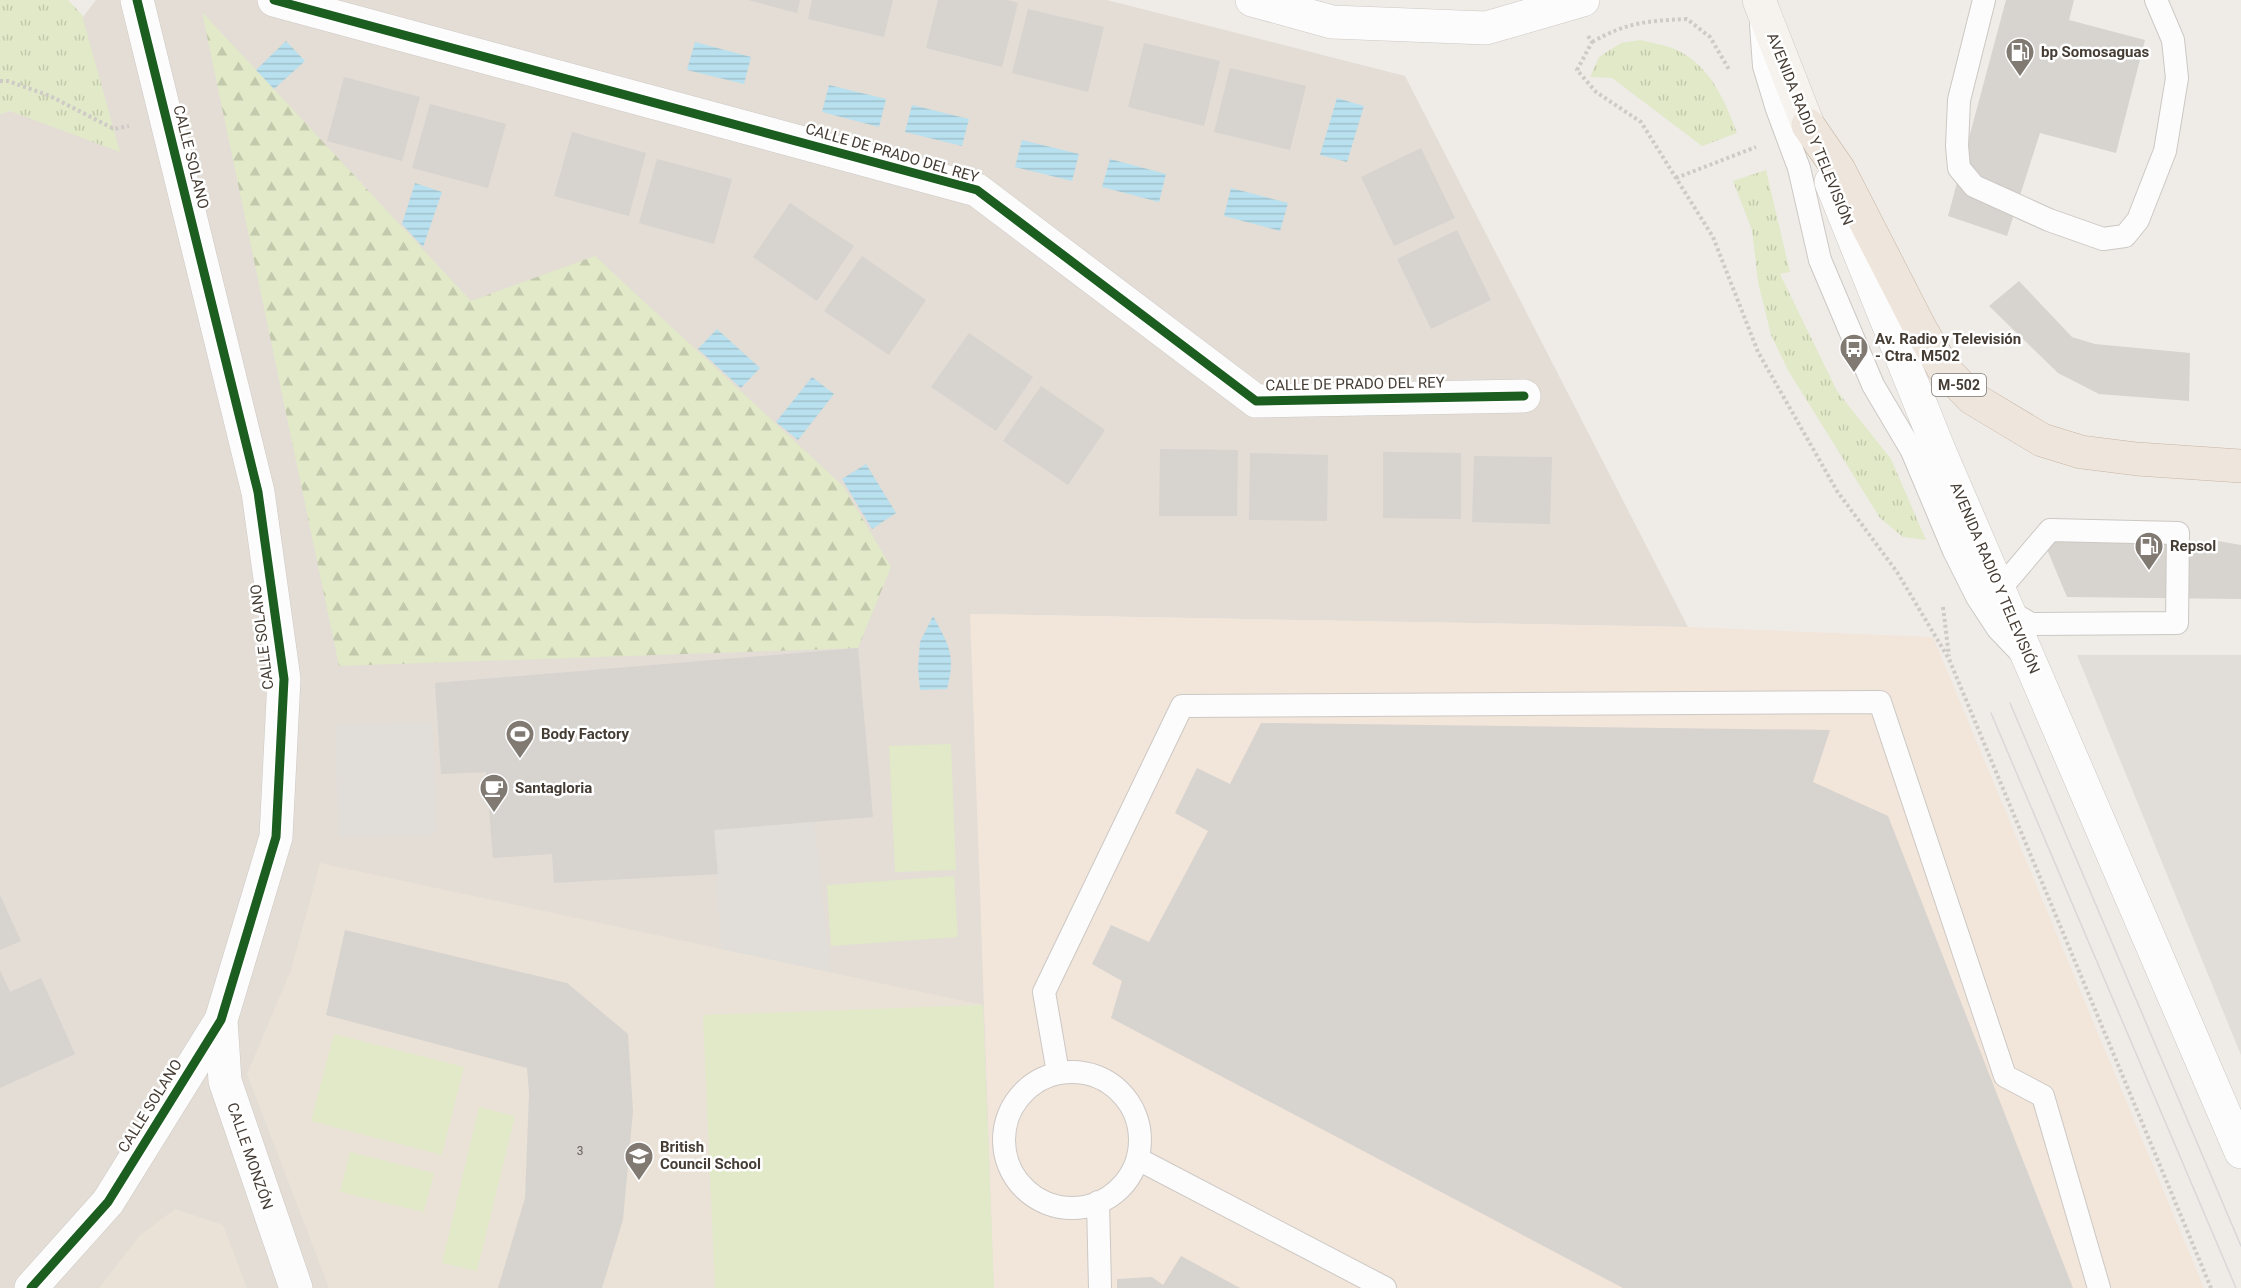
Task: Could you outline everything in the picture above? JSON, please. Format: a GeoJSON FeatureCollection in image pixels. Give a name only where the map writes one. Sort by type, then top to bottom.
{"type":"FeatureCollection","features":[{"type":"Feature","properties":{"kind":"highway","name":"M-502"},"geometry":{"type":"LineString","coordinates":[[1808,125],[1839,170],[1943,368],[1972,398],[2042,440],[2081,452],[2137,459],[2241,466]]}},
{"type":"Feature","properties":{"kind":"main road","name":"AVENIDA RADIO Y TELEVISIÓN"},"geometry":{"type":"LineString","coordinates":[[1759,0],[1808,125]]}},
{"type":"Feature","properties":{"kind":"street","name":"CALLE SOLANO"},"geometry":{"type":"LineString","coordinates":[[31,1288],[108,1202],[221,1020],[276,837],[284,679],[258,492],[137,0]]}},
{"type":"Feature","properties":{"kind":"street","name":"CALLE DE PRADO DEL REY"},"geometry":{"type":"LineString","coordinates":[[274,0],[977,190],[1256,401],[1524,396]]}},
{"type":"Feature","properties":{"kind":"street"},"geometry":{"type":"LineString","coordinates":[[1252,0],[1332,22],[1486,28],[1574,2]]}},
{"type":"Feature","properties":{"kind":"street","name":"AVENIDA RADIO Y TELEVISIÓN"},"geometry":{"type":"LineString","coordinates":[[1808,125],[1935,440],[2241,1152]]}},
{"type":"Feature","properties":{"kind":"street","name":"CALLE MONZÓN"},"geometry":{"type":"LineString","coordinates":[[221,1020],[225,1081],[296,1288]]}},
{"type":"Feature","properties":{"kind":"lane"},"geometry":{"type":"LineString","coordinates":[[1759,0],[1764,66],[1799,168],[1820,260],[1874,385],[1912,451],[1972,588],[1998,629],[2033,666]]}},
{"type":"Feature","properties":{"kind":"lane"},"geometry":{"type":"LineString","coordinates":[[1984,0],[1959,100],[1957,146],[1959,168],[1974,186],[2049,220],[2103,239],[2125,236],[2138,220],[2164,151],[2177,78],[2174,40],[2156,0]]}},
{"type":"Feature","properties":{"kind":"lane"},"geometry":{"type":"LineString","coordinates":[[2050,530],[2178,533],[2177,623],[2031,624],[2004,600],[2050,530]]}},
{"type":"Feature","properties":{"kind":"lane"},"geometry":{"type":"LineString","coordinates":[[1058,1073],[1044,992],[1182,706],[1880,702],[2005,1076],[2043,1096],[2099,1288]]}},
{"type":"Feature","properties":{"kind":"lane"},"geometry":{"type":"LineString","coordinates":[[1081,1072],[1104,1079],[1123,1094],[1136,1113],[1141,1136],[1138,1159],[1128,1181],[1113,1196],[1071,1209],[1050,1205],[1031,1195],[1023,1187],[1006,1160],[1003,1138],[1008,1117],[1018,1098],[1036,1082],[1058,1073],[1081,1072]]}},
{"type":"Feature","properties":{"kind":"lane"},"geometry":{"type":"LineString","coordinates":[[1138,1159],[1385,1288]]}},
{"type":"Feature","properties":{"kind":"lane"},"geometry":{"type":"LineString","coordinates":[[1098,1202],[1100,1288]]}},
{"type":"Feature","properties":{"kind":"path"},"geometry":{"type":"LineString","coordinates":[[1574,2],[1592,42],[1577,70],[1596,92],[1641,122],[1713,237],[1758,352],[1837,491],[1897,572],[1949,659],[2211,1288]]}},
{"type":"Feature","properties":{"kind":"path"},"geometry":{"type":"LineString","coordinates":[[0,81],[8,81],[50,96],[114,129],[166,119]]}},
{"type":"Feature","properties":{"kind":"path"},"geometry":{"type":"LineString","coordinates":[[1676,178],[1764,144]]}},
{"type":"Feature","properties":{"kind":"shaded area"},"geometry":{"type":"Polygon","coordinates":[[[96,0],[1107,0],[1405,76],[1688,627],[971,614],[994,1288],[0,1288],[0,114],[10,111],[96,0]]]}},
{"type":"Feature","properties":{"kind":"shaded area"},"geometry":{"type":"Polygon","coordinates":[[[970,614],[1688,627],[1933,637],[2204,1288],[994,1288],[970,614]]]}},
{"type":"Feature","properties":{"kind":"shaded area"},"geometry":{"type":"Polygon","coordinates":[[[2077,655],[2241,655],[2241,1055],[2077,655]]]}},
{"type":"Feature","properties":{"kind":"shaded area"},"geometry":{"type":"Polygon","coordinates":[[[432,722],[436,834],[339,837],[335,725],[432,722]]]}},
{"type":"Feature","properties":{"kind":"shaded area"},"geometry":{"type":"Polygon","coordinates":[[[814,822],[831,972],[721,949],[714,830],[814,822]]]}},
{"type":"Feature","properties":{"kind":"shaded area","name":"British Council School"},"geometry":{"type":"Polygon","coordinates":[[[320,863],[983,1005],[994,1288],[329,1288],[247,1074],[291,970],[320,863]]]}},
{"type":"Feature","properties":{"kind":"shaded area"},"geometry":{"type":"Polygon","coordinates":[[[175,1209],[223,1225],[247,1288],[99,1288],[140,1235],[175,1209]]]}},
{"type":"Feature","properties":{"kind":"green space"},"geometry":{"type":"Polygon","coordinates":[[[0,0],[68,0],[82,15],[120,152],[10,111],[0,114],[0,0]]]}},
{"type":"Feature","properties":{"kind":"green space"},"geometry":{"type":"Polygon","coordinates":[[[202,12],[471,301],[595,256],[843,486],[891,567],[858,648],[339,666],[202,12]]]}},
{"type":"Feature","properties":{"kind":"green space"},"geometry":{"type":"Polygon","coordinates":[[[1640,40],[1677,50],[1699,65],[1715,85],[1737,133],[1702,146],[1612,78],[1590,77],[1599,57],[1621,43],[1640,40]]]}},
{"type":"Feature","properties":{"kind":"green space"},"geometry":{"type":"Polygon","coordinates":[[[1766,170],[1790,272],[1780,274],[1837,391],[1891,459],[1926,540],[1903,537],[1880,518],[1789,372],[1771,335],[1758,282],[1752,230],[1733,181],[1766,170]]]}},
{"type":"Feature","properties":{"kind":"green space"},"geometry":{"type":"Polygon","coordinates":[[[951,744],[956,870],[895,872],[889,746],[951,744]]]}},
{"type":"Feature","properties":{"kind":"green space"},"geometry":{"type":"Polygon","coordinates":[[[954,876],[958,937],[831,946],[827,885],[954,876]]]}},
{"type":"Feature","properties":{"kind":"green space"},"geometry":{"type":"Polygon","coordinates":[[[983,1005],[994,1288],[715,1288],[703,1015],[983,1005]]]}},
{"type":"Feature","properties":{"kind":"green space"},"geometry":{"type":"Polygon","coordinates":[[[334,1034],[464,1067],[442,1155],[311,1121],[334,1034]]]}},
{"type":"Feature","properties":{"kind":"green space"},"geometry":{"type":"Polygon","coordinates":[[[479,1107],[515,1116],[477,1271],[442,1263],[479,1107]]]}},
{"type":"Feature","properties":{"kind":"green space"},"geometry":{"type":"Polygon","coordinates":[[[350,1152],[434,1173],[424,1212],[340,1192],[350,1152]]]}},
{"type":"Feature","properties":{"kind":"water"},"geometry":{"type":"Polygon","coordinates":[[[286,41],[305,61],[274,89],[256,70],[286,41]]]}},
{"type":"Feature","properties":{"kind":"water"},"geometry":{"type":"Polygon","coordinates":[[[695,42],[751,57],[744,84],[687,70],[695,42]]]}},
{"type":"Feature","properties":{"kind":"water"},"geometry":{"type":"Polygon","coordinates":[[[829,85],[886,99],[879,127],[822,112],[829,85]]]}},
{"type":"Feature","properties":{"kind":"water"},"geometry":{"type":"Polygon","coordinates":[[[1337,98],[1364,106],[1347,162],[1320,155],[1337,98]]]}},
{"type":"Feature","properties":{"kind":"water"},"geometry":{"type":"Polygon","coordinates":[[[912,105],[969,119],[962,146],[905,132],[912,105]]]}},
{"type":"Feature","properties":{"kind":"water"},"geometry":{"type":"Polygon","coordinates":[[[1022,140],[1079,154],[1072,181],[1015,167],[1022,140]]]}},
{"type":"Feature","properties":{"kind":"water"},"geometry":{"type":"Polygon","coordinates":[[[1110,159],[1166,174],[1159,202],[1102,187],[1110,159]]]}},
{"type":"Feature","properties":{"kind":"water"},"geometry":{"type":"Polygon","coordinates":[[[415,183],[442,192],[423,247],[402,224],[415,183]]]}},
{"type":"Feature","properties":{"kind":"water"},"geometry":{"type":"Polygon","coordinates":[[[1231,188],[1288,203],[1280,231],[1224,216],[1231,188]]]}},
{"type":"Feature","properties":{"kind":"water"},"geometry":{"type":"Polygon","coordinates":[[[717,329],[760,368],[741,388],[698,349],[717,329]]]}},
{"type":"Feature","properties":{"kind":"water"},"geometry":{"type":"Polygon","coordinates":[[[812,377],[834,394],[798,440],[776,422],[812,377]]]}},
{"type":"Feature","properties":{"kind":"water"},"geometry":{"type":"Polygon","coordinates":[[[866,464],[896,513],[872,529],[842,479],[866,464]]]}},
{"type":"Feature","properties":{"kind":"water"},"geometry":{"type":"Polygon","coordinates":[[[933,616],[947,643],[951,659],[950,677],[947,689],[920,690],[918,668],[920,642],[933,616]]]}},
{"type":"Feature","properties":{"kind":"building"},"geometry":{"type":"Polygon","coordinates":[[[748,0],[800,0],[797,13],[748,0]]]}},
{"type":"Feature","properties":{"kind":"building"},"geometry":{"type":"Polygon","coordinates":[[[812,0],[893,0],[884,37],[808,19],[812,0]]]}},
{"type":"Feature","properties":{"kind":"building"},"geometry":{"type":"Polygon","coordinates":[[[938,0],[1007,0],[1018,3],[1002,67],[926,48],[938,0]]]}},
{"type":"Feature","properties":{"kind":"building","name":"bp Somosaguas"},"geometry":{"type":"Polygon","coordinates":[[[2006,0],[2074,0],[2069,20],[2145,40],[2116,153],[2040,133],[2007,236],[1948,216],[2006,0]]]}},
{"type":"Feature","properties":{"kind":"building"},"geometry":{"type":"Polygon","coordinates":[[[1028,9],[1104,27],[1088,92],[1012,73],[1028,9]]]}},
{"type":"Feature","properties":{"kind":"building"},"geometry":{"type":"Polygon","coordinates":[[[1144,43],[1220,61],[1204,126],[1128,107],[1144,43]]]}},
{"type":"Feature","properties":{"kind":"building"},"geometry":{"type":"Polygon","coordinates":[[[1230,68],[1306,86],[1290,150],[1214,132],[1230,68]]]}},
{"type":"Feature","properties":{"kind":"building"},"geometry":{"type":"Polygon","coordinates":[[[344,77],[420,97],[402,161],[327,141],[344,77]]]}},
{"type":"Feature","properties":{"kind":"building"},"geometry":{"type":"Polygon","coordinates":[[[430,104],[506,124],[488,188],[412,168],[430,104]]]}},
{"type":"Feature","properties":{"kind":"building"},"geometry":{"type":"Polygon","coordinates":[[[572,132],[646,153],[629,216],[554,196],[572,132]]]}},
{"type":"Feature","properties":{"kind":"building"},"geometry":{"type":"Polygon","coordinates":[[[1421,148],[1455,218],[1394,246],[1361,177],[1421,148]]]}},
{"type":"Feature","properties":{"kind":"building"},"geometry":{"type":"Polygon","coordinates":[[[657,159],[732,179],[714,244],[639,223],[657,159]]]}},
{"type":"Feature","properties":{"kind":"building"},"geometry":{"type":"Polygon","coordinates":[[[790,203],[854,246],[817,301],[753,257],[790,203]]]}},
{"type":"Feature","properties":{"kind":"building"},"geometry":{"type":"Polygon","coordinates":[[[1457,230],[1491,300],[1431,329],[1397,259],[1457,230]]]}},
{"type":"Feature","properties":{"kind":"building"},"geometry":{"type":"Polygon","coordinates":[[[862,256],[926,300],[889,355],[824,311],[862,256]]]}},
{"type":"Feature","properties":{"kind":"building"},"geometry":{"type":"Polygon","coordinates":[[[2019,281],[2072,337],[2095,344],[2190,353],[2189,401],[2099,394],[2058,373],[1989,306],[2019,281]]]}},
{"type":"Feature","properties":{"kind":"building"},"geometry":{"type":"Polygon","coordinates":[[[969,333],[1033,377],[996,431],[931,387],[969,333]]]}},
{"type":"Feature","properties":{"kind":"building"},"geometry":{"type":"Polygon","coordinates":[[[1041,386],[1105,430],[1068,485],[1003,441],[1041,386]]]}},
{"type":"Feature","properties":{"kind":"building"},"geometry":{"type":"Polygon","coordinates":[[[1160,449],[1238,450],[1237,516],[1159,516],[1160,449]]]}},
{"type":"Feature","properties":{"kind":"building"},"geometry":{"type":"Polygon","coordinates":[[[1383,452],[1461,453],[1461,519],[1383,518],[1383,452]]]}},
{"type":"Feature","properties":{"kind":"building"},"geometry":{"type":"Polygon","coordinates":[[[1250,453],[1328,455],[1327,521],[1249,520],[1250,453]]]}},
{"type":"Feature","properties":{"kind":"building"},"geometry":{"type":"Polygon","coordinates":[[[1474,456],[1552,457],[1550,524],[1472,522],[1474,456]]]}},
{"type":"Feature","properties":{"kind":"building","name":"Repsol"},"geometry":{"type":"Polygon","coordinates":[[[2043,540],[2218,541],[2241,545],[2241,599],[2067,597],[2043,540]]]}},
{"type":"Feature","properties":{"kind":"building"},"geometry":{"type":"Polygon","coordinates":[[[858,648],[873,817],[714,830],[718,874],[554,883],[552,854],[493,858],[486,772],[441,774],[435,683],[858,648]]]}},
{"type":"Feature","properties":{"kind":"building"},"geometry":{"type":"Polygon","coordinates":[[[1261,723],[1830,730],[1813,782],[1888,816],[2073,1288],[1623,1288],[1111,1018],[1122,981],[1092,964],[1111,925],[1149,942],[1208,831],[1175,813],[1197,768],[1230,784],[1261,723]]]}},
{"type":"Feature","properties":{"kind":"building"},"geometry":{"type":"Polygon","coordinates":[[[0,895],[21,941],[0,950],[0,895]]]}},
{"type":"Feature","properties":{"kind":"building"},"geometry":{"type":"Polygon","coordinates":[[[345,930],[567,983],[628,1034],[633,1111],[623,1220],[602,1288],[498,1288],[525,1198],[529,1093],[527,1068],[326,1015],[345,930]]]}},
{"type":"Feature","properties":{"kind":"building"},"geometry":{"type":"Polygon","coordinates":[[[0,970],[10,992],[41,978],[75,1054],[0,1088],[0,970]]]}},
{"type":"Feature","properties":{"kind":"building"},"geometry":{"type":"Polygon","coordinates":[[[1181,1256],[1240,1288],[1117,1288],[1117,1279],[1152,1277],[1163,1285],[1181,1256]]]}},
{"type":"Feature","properties":{"kind":"tram line"},"geometry":{"type":"LineString","coordinates":[[2010,703],[2241,1246]]}},
{"type":"Feature","properties":{"kind":"tram line"},"geometry":{"type":"LineString","coordinates":[[1991,713],[2236,1288]]}},
{"type":"Feature","properties":{"kind":"cycle path"},"geometry":{"type":"LineString","coordinates":[[31,1288],[108,1202],[221,1020],[276,837],[284,679],[258,492],[137,0]]}},
{"type":"Feature","properties":{"kind":"cycle path"},"geometry":{"type":"LineString","coordinates":[[274,0],[977,190],[1256,401],[1524,396]]}},
{"type":"Feature","properties":{"kind":"place","name":"bp Somosaguas"},"geometry":{"type":"Point","coordinates":[2020,78]}},
{"type":"Feature","properties":{"kind":"place","name":"Av. Radio y Televisión - Ctra. M502"},"geometry":{"type":"Point","coordinates":[1854,374]}},
{"type":"Feature","properties":{"kind":"place","name":"Repsol"},"geometry":{"type":"Point","coordinates":[2149,572]}},
{"type":"Feature","properties":{"kind":"place","name":"Body Factory"},"geometry":{"type":"Point","coordinates":[520,760]}},
{"type":"Feature","properties":{"kind":"place","name":"Santagloria"},"geometry":{"type":"Point","coordinates":[494,814]}},
{"type":"Feature","properties":{"kind":"place","name":"British Council School"},"geometry":{"type":"Point","coordinates":[639,1182]}}]}
